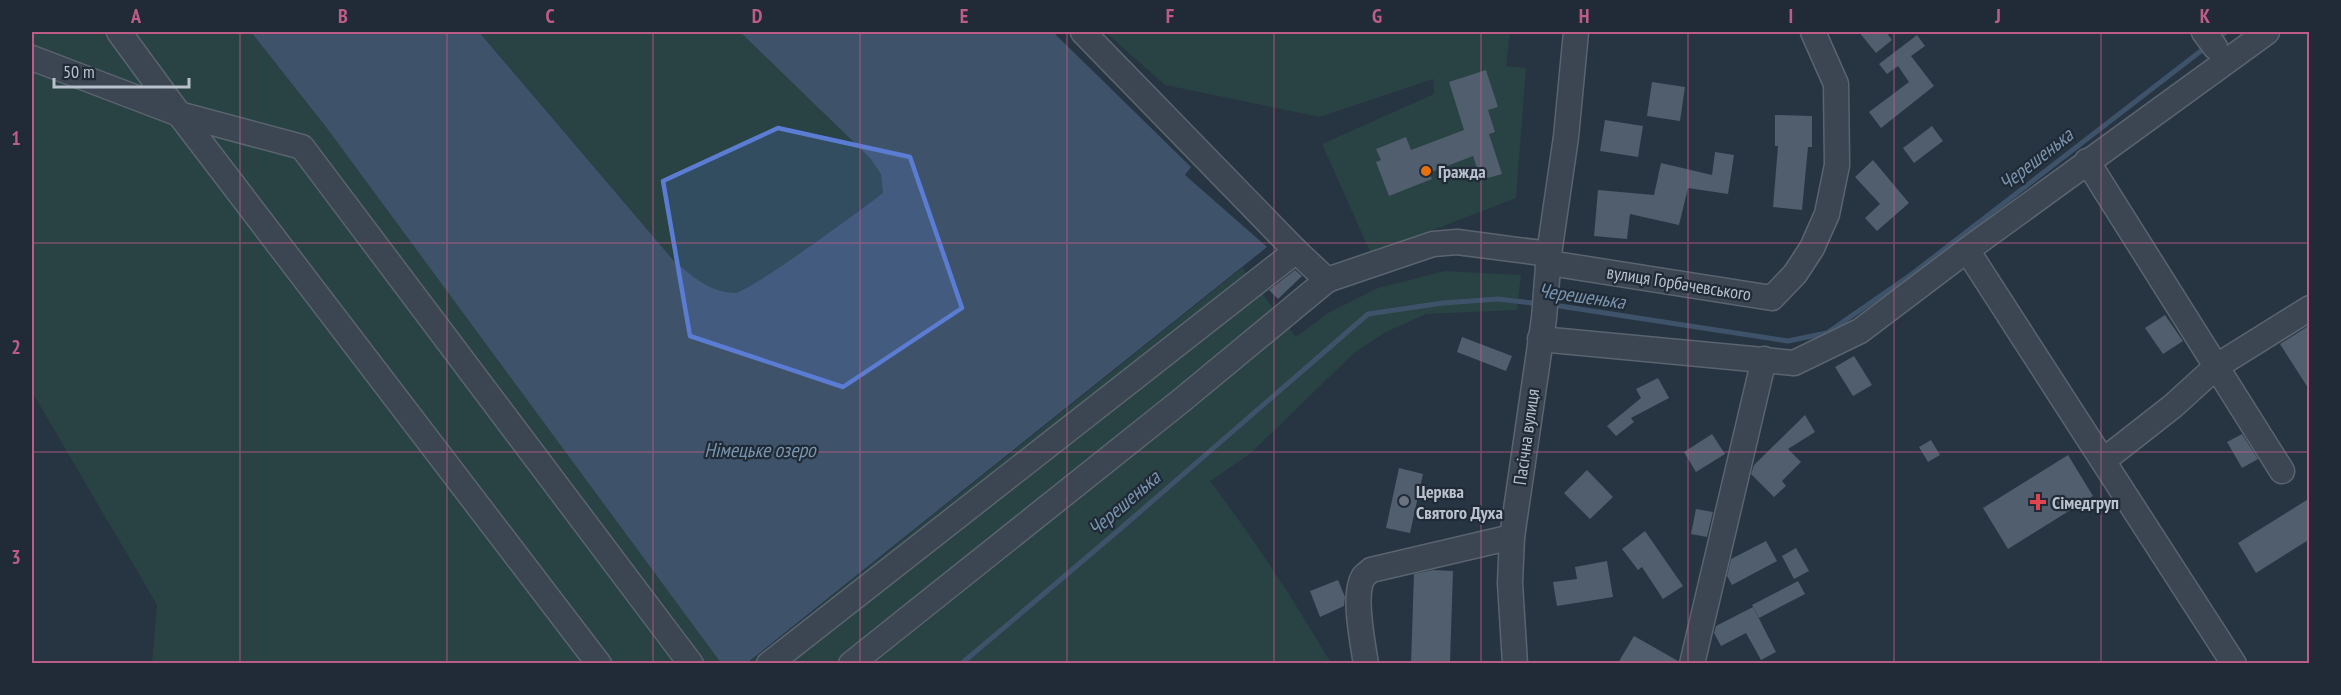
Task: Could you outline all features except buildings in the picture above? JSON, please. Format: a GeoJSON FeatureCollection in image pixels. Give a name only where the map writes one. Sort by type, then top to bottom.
{"type":"FeatureCollection","features":[{"type":"Feature","properties":{"kind":"street"},"geometry":{"type":"LineString","coordinates":[[119,32],[179,114],[599,663]]}},
{"type":"Feature","properties":{"kind":"street"},"geometry":{"type":"LineString","coordinates":[[1083,32],[1296,251],[1328,280]]}},
{"type":"Feature","properties":{"kind":"street","name":"Пасічна вулиця"},"geometry":{"type":"LineString","coordinates":[[1515,663],[1510,582],[1512,537],[1542,329],[1566,137],[1576,32]]}},
{"type":"Feature","properties":{"kind":"street","name":"вулиця Горбачевського"},"geometry":{"type":"LineString","coordinates":[[1548,267],[1772,298],[1795,274],[1812,248],[1827,214],[1837,165],[1836,84],[1813,32]]}},
{"type":"Feature","properties":{"kind":"street"},"geometry":{"type":"LineString","coordinates":[[1542,329],[1794,363],[1860,331],[2087,161],[2267,32]]}},
{"type":"Feature","properties":{"kind":"street"},"geometry":{"type":"LineString","coordinates":[[32,58],[179,114],[302,147],[691,663]]}},
{"type":"Feature","properties":{"kind":"street"},"geometry":{"type":"LineString","coordinates":[[2087,161],[2282,471]]}},
{"type":"Feature","properties":{"kind":"street"},"geometry":{"type":"LineString","coordinates":[[851,663],[1177,404],[1328,280],[1433,244],[1457,242],[1548,267]]}},
{"type":"Feature","properties":{"kind":"street"},"geometry":{"type":"LineString","coordinates":[[1967,250],[2234,663]]}},
{"type":"Feature","properties":{"kind":"street"},"geometry":{"type":"LineString","coordinates":[[769,663],[1296,251]]}},
{"type":"Feature","properties":{"kind":"street"},"geometry":{"type":"LineString","coordinates":[[2104,460],[2173,406],[2217,366],[2310,308]]}},
{"type":"Feature","properties":{"kind":"street"},"geometry":{"type":"LineString","coordinates":[[1692,663],[1764,358]]}},
{"type":"Feature","properties":{"kind":"street"},"geometry":{"type":"LineString","coordinates":[[1366,663],[1359,620],[1360,586],[1364,576],[1371,570],[1512,537]]}},
{"type":"Feature","properties":{"kind":"highlighted area"},"geometry":{"type":"Polygon","coordinates":[[[778,128],[910,157],[962,308],[843,387],[690,336],[663,181],[778,128]]]}},
{"type":"Feature","properties":{"kind":"green space"},"geometry":{"type":"Polygon","coordinates":[[[32,32],[251,32],[326,127],[721,663],[152,663],[157,605],[32,392],[32,32]]]}},
{"type":"Feature","properties":{"kind":"green space"},"geometry":{"type":"Polygon","coordinates":[[[479,32],[740,32],[870,158],[881,174],[883,193],[761,279],[733,293],[715,289],[701,282],[674,261],[479,32]]]}},
{"type":"Feature","properties":{"kind":"green space"},"geometry":{"type":"Polygon","coordinates":[[[1105,32],[1510,32],[1506,66],[1526,68],[1516,198],[1371,254],[1322,144],[1434,94],[1433,79],[1320,117],[1165,85],[1105,32]]]}},
{"type":"Feature","properties":{"kind":"green space"},"geometry":{"type":"Polygon","coordinates":[[[1242,268],[1296,337],[1328,313],[1378,288],[1445,271],[1521,275],[1517,310],[1426,314],[1384,333],[1355,352],[1251,453],[1210,481],[1273,570],[1331,663],[747,664],[1242,268]]]}},
{"type":"Feature","properties":{"kind":"water","name":"Німецьке озеро"},"geometry":{"type":"Polygon","coordinates":[[[251,32],[479,32],[674,261],[708,286],[734,293],[782,265],[883,193],[881,174],[870,158],[740,32],[1053,32],[1191,167],[1185,175],[1267,247],[747,663],[721,663],[326,127],[251,32]]]}},
{"type":"Feature","properties":{"kind":"waterway","name":"Черешенька"},"geometry":{"type":"LineString","coordinates":[[2215,40],[2226,32]]}},
{"type":"Feature","properties":{"kind":"waterway","name":"Черешенька"},"geometry":{"type":"LineString","coordinates":[[1553,305],[1788,341],[1827,333],[1912,274],[2206,47]]}},
{"type":"Feature","properties":{"kind":"waterway","name":"Черешенька"},"geometry":{"type":"LineString","coordinates":[[961,664],[1368,314],[1443,303],[1498,299],[1540,304]]}},
{"type":"Feature","properties":{"kind":"place","name":"Гражда"},"geometry":{"type":"Point","coordinates":[1426,171]}},
{"type":"Feature","properties":{"kind":"place","name":"Церква Святого Духа"},"geometry":{"type":"Point","coordinates":[1404,501]}},
{"type":"Feature","properties":{"kind":"place","name":"Сімедгруп"},"geometry":{"type":"Point","coordinates":[2038,502]}}]}
